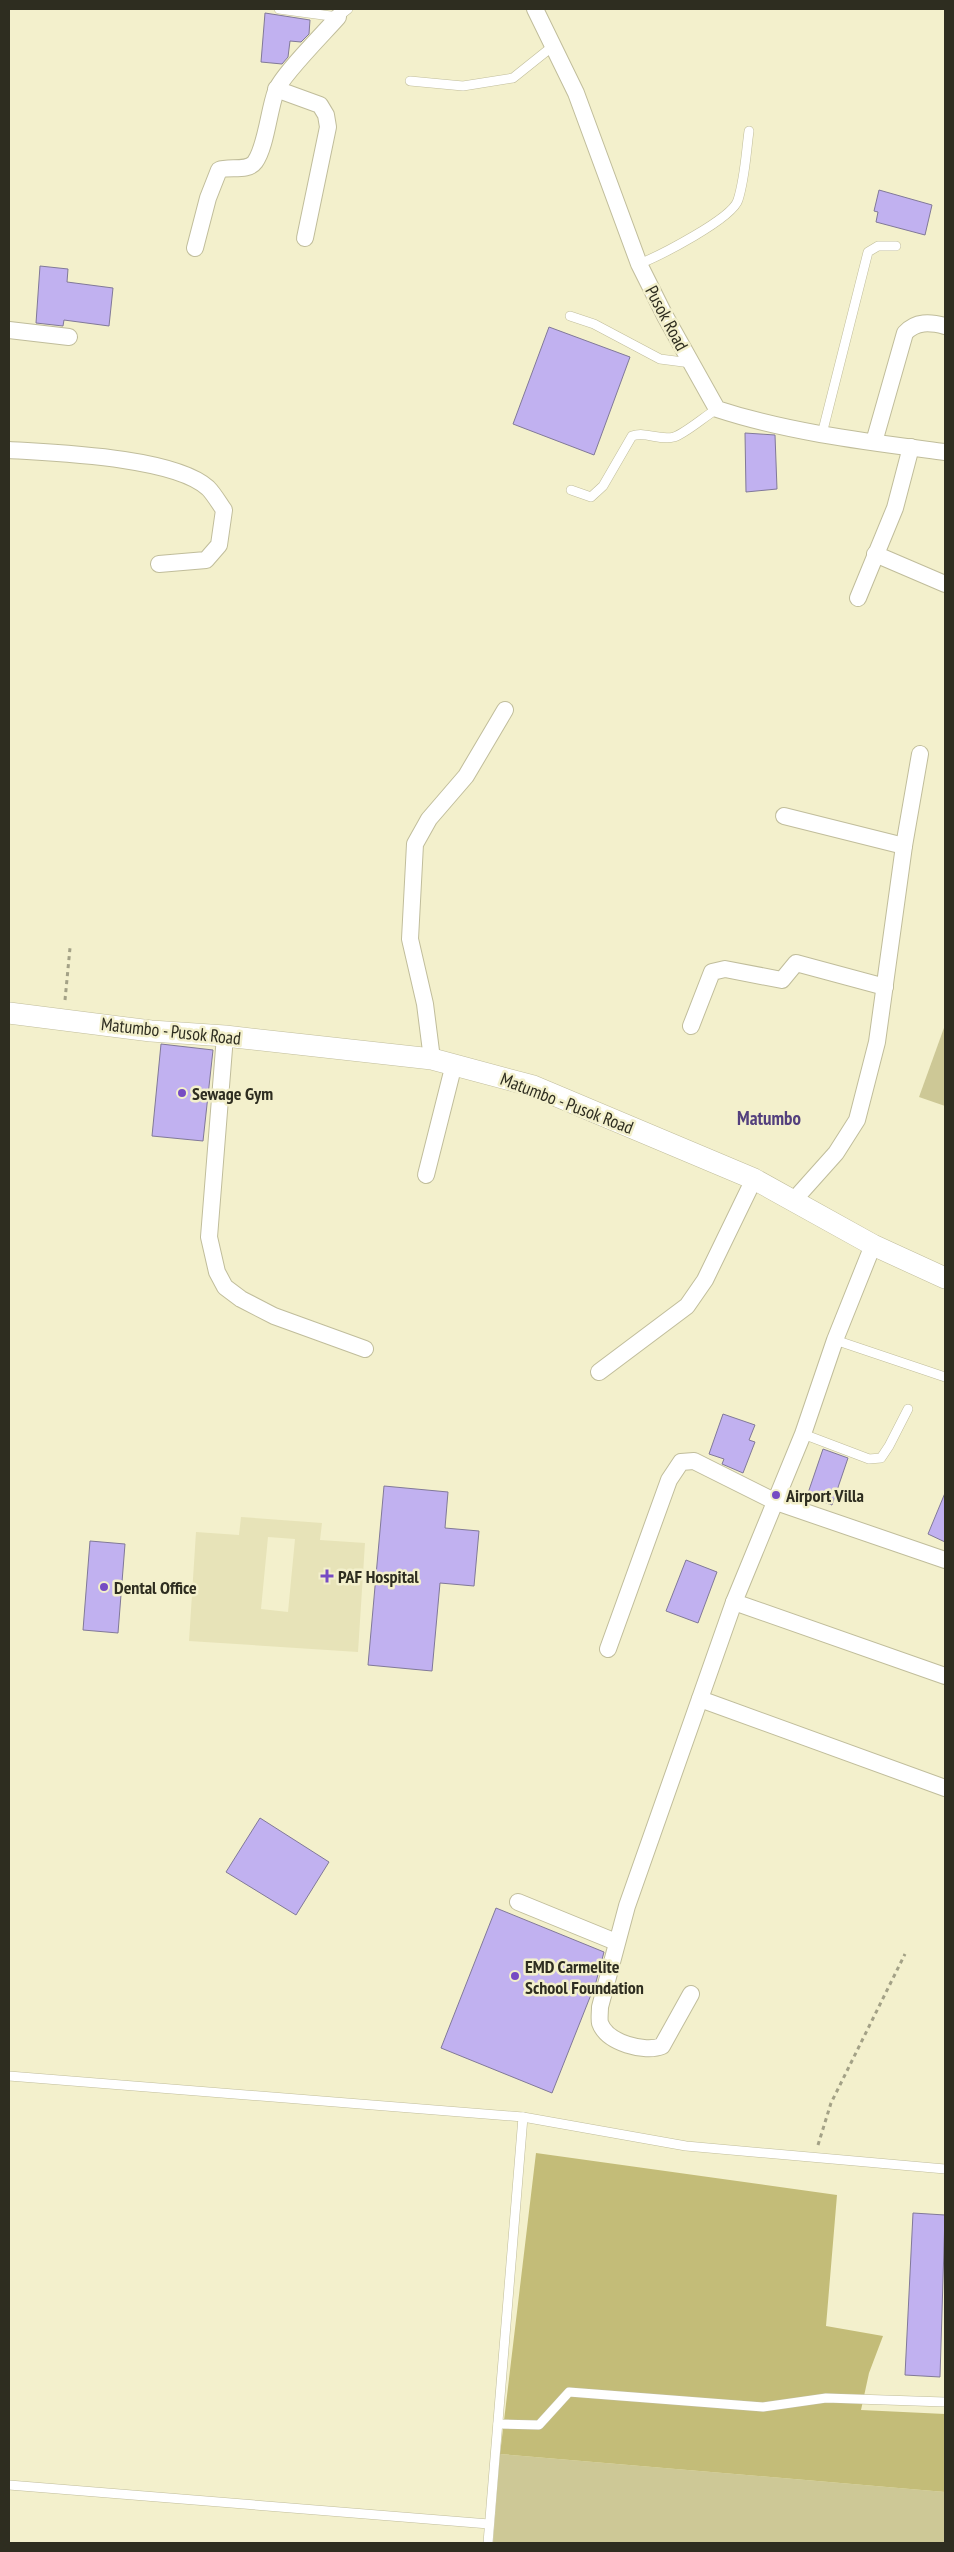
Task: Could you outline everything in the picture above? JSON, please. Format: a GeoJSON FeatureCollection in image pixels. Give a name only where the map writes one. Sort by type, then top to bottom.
{"type":"FeatureCollection","features":[{"type":"Feature","properties":{"kind":"street","name":"Pusok Road"},"geometry":{"type":"LineString","coordinates":[[535,9],[576,93],[639,264],[716,409]]}},
{"type":"Feature","properties":{"kind":"street"},"geometry":{"type":"LineString","coordinates":[[195,248],[219,170],[247,168],[255,162],[266,131],[276,90],[343,13]]}},
{"type":"Feature","properties":{"kind":"street"},"geometry":{"type":"LineString","coordinates":[[276,90],[320,104],[326,115],[328,127],[304,238]]}},
{"type":"Feature","properties":{"kind":"street"},"geometry":{"type":"LineString","coordinates":[[874,442],[905,333],[913,325],[926,323],[945,326]]}},
{"type":"Feature","properties":{"kind":"street"},"geometry":{"type":"LineString","coordinates":[[9,330],[69,337]]}},
{"type":"Feature","properties":{"kind":"street"},"geometry":{"type":"LineString","coordinates":[[716,409],[746,418],[822,434],[945,452]]}},
{"type":"Feature","properties":{"kind":"street"},"geometry":{"type":"LineString","coordinates":[[858,598],[895,508],[911,448]]}},
{"type":"Feature","properties":{"kind":"street"},"geometry":{"type":"LineString","coordinates":[[9,450],[149,464],[180,472],[207,488],[224,510],[219,545],[206,560],[159,564]]}},
{"type":"Feature","properties":{"kind":"street"},"geometry":{"type":"LineString","coordinates":[[875,554],[945,584]]}},
{"type":"Feature","properties":{"kind":"street"},"geometry":{"type":"LineString","coordinates":[[432,1059],[425,1004],[410,939],[415,844],[429,819],[466,776],[505,710]]}},
{"type":"Feature","properties":{"kind":"street"},"geometry":{"type":"LineString","coordinates":[[794,1200],[836,1153],[857,1120],[877,1042],[904,846],[920,754]]}},
{"type":"Feature","properties":{"kind":"street"},"geometry":{"type":"LineString","coordinates":[[784,816],[904,846]]}},
{"type":"Feature","properties":{"kind":"street"},"geometry":{"type":"LineString","coordinates":[[691,1026],[712,972],[724,969],[782,980],[796,963],[885,987]]}},
{"type":"Feature","properties":{"kind":"street","name":"Matumbo - Pusok Road"},"geometry":{"type":"LineString","coordinates":[[9,1013],[151,1031],[225,1036],[432,1059],[533,1086],[754,1179],[873,1245],[945,1278]]}},
{"type":"Feature","properties":{"kind":"street"},"geometry":{"type":"LineString","coordinates":[[225,1036],[209,1237],[217,1272],[225,1286],[249,1303],[274,1316],[364,1350]]}},
{"type":"Feature","properties":{"kind":"street"},"geometry":{"type":"LineString","coordinates":[[426,1175],[454,1064]]}},
{"type":"Feature","properties":{"kind":"street"},"geometry":{"type":"LineString","coordinates":[[599,1372],[687,1306],[705,1280],[754,1179]]}},
{"type":"Feature","properties":{"kind":"street"},"geometry":{"type":"LineString","coordinates":[[691,1994],[662,2046],[654,2049],[644,2049],[611,2038],[600,2024],[600,2007],[616,1942],[700,1699],[734,1602],[803,1434],[835,1340],[873,1245]]}},
{"type":"Feature","properties":{"kind":"street"},"geometry":{"type":"LineString","coordinates":[[608,1649],[670,1480],[681,1462],[694,1461],[776,1502],[945,1560]]}},
{"type":"Feature","properties":{"kind":"street"},"geometry":{"type":"LineString","coordinates":[[734,1602],[945,1676]]}},
{"type":"Feature","properties":{"kind":"street"},"geometry":{"type":"LineString","coordinates":[[700,1699],[945,1788]]}},
{"type":"Feature","properties":{"kind":"street"},"geometry":{"type":"LineString","coordinates":[[518,1902],[616,1942]]}},
{"type":"Feature","properties":{"kind":"lane"},"geometry":{"type":"LineString","coordinates":[[279,9],[343,13]]}},
{"type":"Feature","properties":{"kind":"lane"},"geometry":{"type":"LineString","coordinates":[[410,81],[463,86],[513,78],[553,46]]}},
{"type":"Feature","properties":{"kind":"lane"},"geometry":{"type":"LineString","coordinates":[[639,264],[664,254],[715,223],[738,202],[749,131]]}},
{"type":"Feature","properties":{"kind":"lane"},"geometry":{"type":"LineString","coordinates":[[822,434],[868,252],[878,246],[896,246]]}},
{"type":"Feature","properties":{"kind":"lane"},"geometry":{"type":"LineString","coordinates":[[570,316],[594,324],[660,359],[691,363]]}},
{"type":"Feature","properties":{"kind":"lane"},"geometry":{"type":"LineString","coordinates":[[571,490],[590,497],[603,486],[632,436],[641,433],[658,438],[674,437],[716,409]]}},
{"type":"Feature","properties":{"kind":"lane"},"geometry":{"type":"LineString","coordinates":[[835,1340],[945,1376]]}},
{"type":"Feature","properties":{"kind":"lane"},"geometry":{"type":"LineString","coordinates":[[803,1434],[869,1459],[881,1458],[908,1409]]}},
{"type":"Feature","properties":{"kind":"lane"},"geometry":{"type":"LineString","coordinates":[[9,2076],[523,2117],[686,2146],[945,2169]]}},
{"type":"Feature","properties":{"kind":"lane"},"geometry":{"type":"LineString","coordinates":[[488,2543],[523,2117]]}},
{"type":"Feature","properties":{"kind":"lane"},"geometry":{"type":"LineString","coordinates":[[498,2424],[539,2426],[570,2392],[763,2406],[826,2398],[945,2402]]}},
{"type":"Feature","properties":{"kind":"lane"},"geometry":{"type":"LineString","coordinates":[[9,2485],[489,2524]]}},
{"type":"Feature","properties":{"kind":"path"},"geometry":{"type":"LineString","coordinates":[[63,1019],[70,948]]}},
{"type":"Feature","properties":{"kind":"path"},"geometry":{"type":"LineString","coordinates":[[814,2158],[831,2103],[905,1954]]}},
{"type":"Feature","properties":{"kind":"shaded area"},"geometry":{"type":"Polygon","coordinates":[[[945,1025],[945,1106],[919,1097],[945,1025]]]}},
{"type":"Feature","properties":{"kind":"shaded area","name":"PAF Hospital"},"geometry":{"type":"Polygon","coordinates":[[[241,1517],[322,1523],[320,1540],[365,1543],[358,1652],[189,1641],[196,1532],[239,1535],[241,1517]],[[268,1537],[261,1609],[288,1612],[295,1539],[268,1537]]]}},
{"type":"Feature","properties":{"kind":"shaded area"},"geometry":{"type":"Polygon","coordinates":[[[536,2153],[837,2195],[826,2326],[883,2336],[869,2373],[861,2410],[945,2414],[945,2492],[500,2454],[536,2153]]]}},
{"type":"Feature","properties":{"kind":"shaded area"},"geometry":{"type":"Polygon","coordinates":[[[500,2454],[945,2492],[945,2543],[493,2543],[500,2454]]]}},
{"type":"Feature","properties":{"kind":"building"},"geometry":{"type":"Polygon","coordinates":[[[265,13],[310,20],[309,34],[301,42],[290,41],[288,57],[282,64],[261,62],[265,13]]]}},
{"type":"Feature","properties":{"kind":"building"},"geometry":{"type":"Polygon","coordinates":[[[879,190],[932,205],[925,235],[876,222],[878,212],[874,211],[879,190]]]}},
{"type":"Feature","properties":{"kind":"building"},"geometry":{"type":"Polygon","coordinates":[[[40,266],[68,269],[67,282],[113,288],[109,326],[64,320],[63,326],[36,323],[40,266]]]}},
{"type":"Feature","properties":{"kind":"building"},"geometry":{"type":"Polygon","coordinates":[[[549,327],[630,357],[594,455],[513,424],[549,327]]]}},
{"type":"Feature","properties":{"kind":"building"},"geometry":{"type":"Polygon","coordinates":[[[745,433],[775,435],[777,489],[746,492],[745,433]]]}},
{"type":"Feature","properties":{"kind":"building","name":"Sewage Gym"},"geometry":{"type":"Polygon","coordinates":[[[161,1044],[213,1050],[203,1141],[152,1136],[161,1044]]]}},
{"type":"Feature","properties":{"kind":"building"},"geometry":{"type":"Polygon","coordinates":[[[723,1414],[755,1425],[749,1440],[755,1442],[743,1473],[722,1464],[724,1459],[709,1454],[723,1414]]]}},
{"type":"Feature","properties":{"kind":"building"},"geometry":{"type":"Polygon","coordinates":[[[823,1449],[848,1458],[832,1505],[807,1496],[823,1449]]]}},
{"type":"Feature","properties":{"kind":"building"},"geometry":{"type":"Polygon","coordinates":[[[384,1486],[448,1492],[445,1528],[479,1531],[474,1586],[440,1583],[432,1671],[368,1665],[384,1486]]]}},
{"type":"Feature","properties":{"kind":"building"},"geometry":{"type":"Polygon","coordinates":[[[945,1493],[945,1542],[928,1534],[945,1493]]]}},
{"type":"Feature","properties":{"kind":"building","name":"Dental Office"},"geometry":{"type":"Polygon","coordinates":[[[90,1541],[125,1544],[118,1633],[83,1630],[90,1541]]]}},
{"type":"Feature","properties":{"kind":"building"},"geometry":{"type":"Polygon","coordinates":[[[686,1560],[717,1572],[698,1623],[666,1611],[686,1560]]]}},
{"type":"Feature","properties":{"kind":"building"},"geometry":{"type":"Polygon","coordinates":[[[260,1818],[329,1862],[296,1915],[226,1872],[260,1818]]]}},
{"type":"Feature","properties":{"kind":"building"},"geometry":{"type":"Polygon","coordinates":[[[496,1908],[604,1952],[596,1982],[552,2093],[441,2048],[496,1908]]]}},
{"type":"Feature","properties":{"kind":"building"},"geometry":{"type":"Polygon","coordinates":[[[913,2213],[945,2215],[940,2377],[905,2375],[913,2213]]]}},
{"type":"Feature","properties":{"kind":"place","name":"Sewage Gym"},"geometry":{"type":"Point","coordinates":[182,1093]}},
{"type":"Feature","properties":{"kind":"place","name":"Airport Villa"},"geometry":{"type":"Point","coordinates":[776,1495]}},
{"type":"Feature","properties":{"kind":"place","name":"PAF Hospital"},"geometry":{"type":"Point","coordinates":[327,1576]}},
{"type":"Feature","properties":{"kind":"place","name":"Dental Office"},"geometry":{"type":"Point","coordinates":[104,1587]}},
{"type":"Feature","properties":{"kind":"place","name":"EMD Carmelite School Foundation"},"geometry":{"type":"Point","coordinates":[515,1976]}},
{"type":"Feature","properties":{"kind":"district","name":"Matumbo"},"geometry":{"type":"Point","coordinates":[769,1118]}}]}
